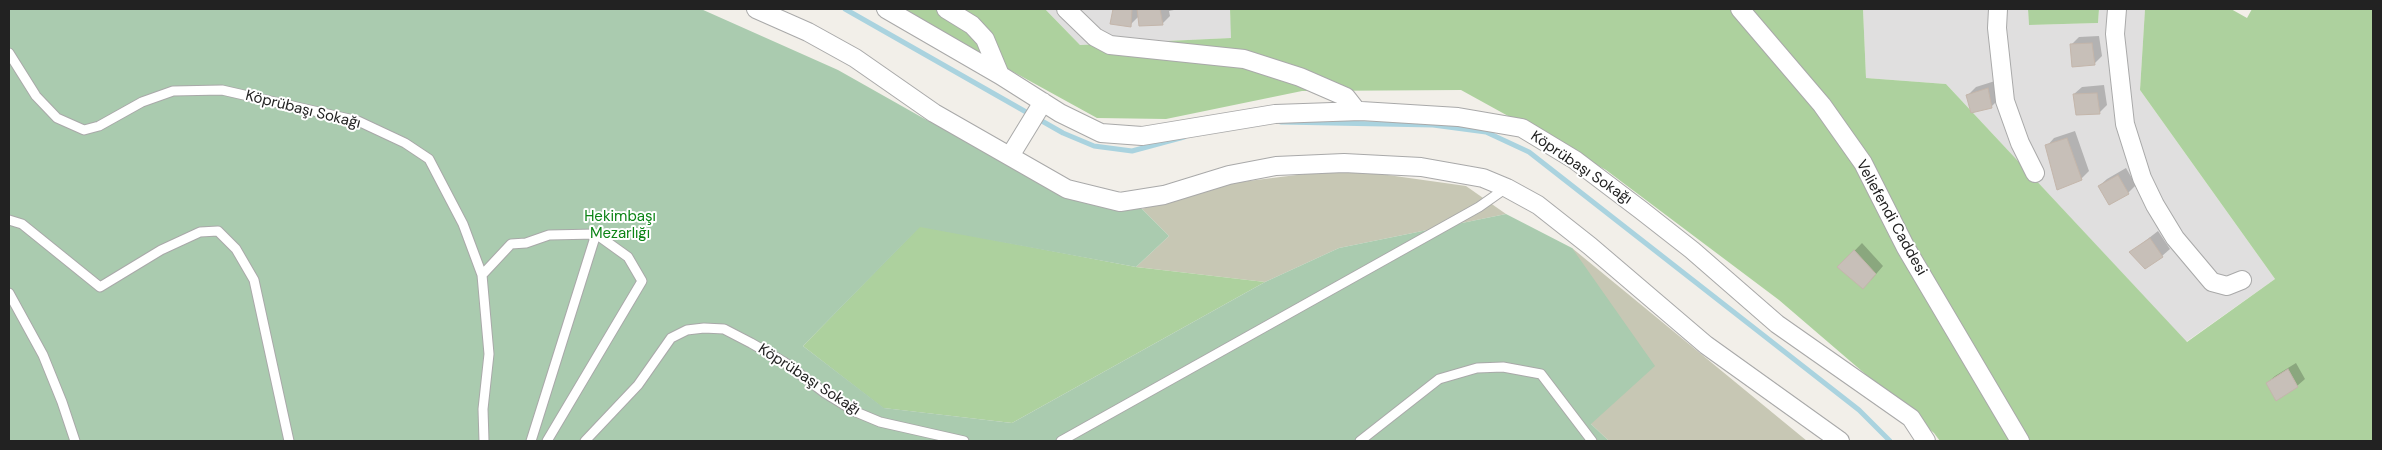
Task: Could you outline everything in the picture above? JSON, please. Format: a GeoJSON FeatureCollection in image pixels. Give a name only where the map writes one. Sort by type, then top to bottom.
{"type":"FeatureCollection","features":[{"type":"Feature","properties":{"kind":"street"},"geometry":{"type":"LineString","coordinates":[[756,9],[808,32],[855,58],[934,113],[1014,149],[1068,189],[1120,202],[1164,195],[1228,175],[1276,166],[1344,162],[1430,169],[1483,178],[1507,188],[1538,205],[1590,246],[1706,345],[1840,441]]}},
{"type":"Feature","properties":{"kind":"street","name":"Köprübaşı Sokağı"},"geometry":{"type":"LineString","coordinates":[[886,9],[1000,75],[1040,107],[1060,113],[1101,133],[1142,136],[1275,114],[1357,111],[1458,117],[1522,128],[1575,160],[1692,250],[1777,324],[1910,418],[1926,441]]}},
{"type":"Feature","properties":{"kind":"street"},"geometry":{"type":"LineString","coordinates":[[946,9],[972,26],[985,39],[1000,75]]}},
{"type":"Feature","properties":{"kind":"street"},"geometry":{"type":"LineString","coordinates":[[1066,9],[1095,37],[1110,45],[1244,59],[1300,77],[1346,97],[1357,111]]}},
{"type":"Feature","properties":{"kind":"street","name":"Veliefendi Caddesi"},"geometry":{"type":"LineString","coordinates":[[1740,9],[1822,105],[1863,163],[1906,248],[2020,441]]}},
{"type":"Feature","properties":{"kind":"street"},"geometry":{"type":"LineString","coordinates":[[1998,9],[1997,28],[2005,101],[2020,143],[2035,172]]}},
{"type":"Feature","properties":{"kind":"street"},"geometry":{"type":"LineString","coordinates":[[2118,9],[2114,34],[2125,124],[2142,178],[2155,205],[2175,238],[2212,282],[2227,286],[2242,280]]}},
{"type":"Feature","properties":{"kind":"street"},"geometry":{"type":"LineString","coordinates":[[1014,149],[1040,107]]}},
{"type":"Feature","properties":{"kind":"lane","name":"Köprübaşı Sokağı"},"geometry":{"type":"LineString","coordinates":[[9,54],[36,96],[56,118],[84,130],[99,126],[142,102],[173,91],[222,90],[358,121],[405,144],[429,159],[463,224],[482,275],[489,354],[483,409],[484,441]]}},
{"type":"Feature","properties":{"kind":"lane"},"geometry":{"type":"LineString","coordinates":[[1061,441],[1479,207],[1507,188]]}},
{"type":"Feature","properties":{"kind":"lane"},"geometry":{"type":"LineString","coordinates":[[9,220],[22,224],[100,287],[161,250],[200,232],[218,231],[236,248],[254,280],[289,441]]}},
{"type":"Feature","properties":{"kind":"lane"},"geometry":{"type":"LineString","coordinates":[[482,275],[511,244],[526,243],[549,235],[596,234],[628,256],[642,281],[547,441]]}},
{"type":"Feature","properties":{"kind":"lane"},"geometry":{"type":"LineString","coordinates":[[531,441],[596,234]]}},
{"type":"Feature","properties":{"kind":"lane"},"geometry":{"type":"LineString","coordinates":[[9,293],[43,355],[75,441]]}},
{"type":"Feature","properties":{"kind":"lane","name":"Köprübaşı Sokağı"},"geometry":{"type":"LineString","coordinates":[[585,441],[638,385],[671,338],[687,330],[704,328],[724,329],[751,343],[784,362],[825,393],[856,412],[880,422],[964,441]]}},
{"type":"Feature","properties":{"kind":"lane"},"geometry":{"type":"LineString","coordinates":[[1360,441],[1440,379],[1477,368],[1504,367],[1541,374],[1592,441]]}},
{"type":"Feature","properties":{"kind":"shaded area"},"geometry":{"type":"Polygon","coordinates":[[[1045,9],[1230,9],[1232,38],[1080,45],[1045,9]]]}},
{"type":"Feature","properties":{"kind":"shaded area"},"geometry":{"type":"Polygon","coordinates":[[[1863,9],[2028,9],[2029,25],[2098,23],[2099,9],[2145,9],[2140,90],[2275,279],[2186,342],[1946,84],[1866,78],[1863,9]]]}},
{"type":"Feature","properties":{"kind":"shaded area"},"geometry":{"type":"Polygon","coordinates":[[[1345,169],[1466,186],[1506,214],[1339,248],[1265,282],[1136,267],[1169,236],[1142,209],[1224,184],[1345,169]]]}},
{"type":"Feature","properties":{"kind":"shaded area"},"geometry":{"type":"Polygon","coordinates":[[[1572,248],[1807,441],[1609,441],[1591,424],[1572,248]]]}},
{"type":"Feature","properties":{"kind":"green space","name":"Hekimbaşı Mezarlığı"},"geometry":{"type":"Polygon","coordinates":[[[9,9],[701,9],[838,70],[923,118],[1055,187],[1102,204],[1142,209],[1169,236],[1136,267],[920,227],[803,346],[884,408],[1012,423],[1265,282],[1339,248],[1506,214],[1572,248],[1655,366],[1591,424],[1609,441],[9,441],[9,9]]]}},
{"type":"Feature","properties":{"kind":"green space"},"geometry":{"type":"Polygon","coordinates":[[[899,9],[1045,9],[1080,45],[1231,38],[1230,9],[1863,9],[1866,78],[1946,84],[2187,342],[2275,279],[2140,90],[2145,9],[2231,9],[2247,18],[2252,9],[2373,9],[2373,441],[1940,441],[1934,433],[1779,300],[1606,170],[1461,90],[1302,91],[1166,119],[1097,118],[899,9]]]}},
{"type":"Feature","properties":{"kind":"green space"},"geometry":{"type":"Polygon","coordinates":[[[2028,9],[2099,9],[2098,23],[2029,25],[2028,9]]]}},
{"type":"Feature","properties":{"kind":"green space"},"geometry":{"type":"Polygon","coordinates":[[[920,226],[1136,267],[1265,282],[1012,423],[883,408],[803,346],[920,226]]]}},
{"type":"Feature","properties":{"kind":"building"},"geometry":{"type":"Polygon","coordinates":[[[1113,9],[1132,9],[1131,27],[1110,24],[1113,9]]]}},
{"type":"Feature","properties":{"kind":"building"},"geometry":{"type":"Polygon","coordinates":[[[1137,9],[1160,9],[1163,25],[1139,26],[1137,9]]]}},
{"type":"Feature","properties":{"kind":"building"},"geometry":{"type":"Polygon","coordinates":[[[2092,43],[2095,65],[2072,67],[2070,44],[2092,43]]]}},
{"type":"Feature","properties":{"kind":"building"},"geometry":{"type":"Polygon","coordinates":[[[1988,88],[1992,108],[1971,113],[1966,95],[1988,88]]]}},
{"type":"Feature","properties":{"kind":"building"},"geometry":{"type":"Polygon","coordinates":[[[2097,93],[2100,114],[2076,115],[2073,94],[2097,93]]]}},
{"type":"Feature","properties":{"kind":"building"},"geometry":{"type":"Polygon","coordinates":[[[2067,138],[2082,180],[2057,190],[2045,145],[2067,138]]]}},
{"type":"Feature","properties":{"kind":"building"},"geometry":{"type":"Polygon","coordinates":[[[2118,175],[2129,194],[2109,205],[2098,186],[2118,175]]]}},
{"type":"Feature","properties":{"kind":"building"},"geometry":{"type":"Polygon","coordinates":[[[2150,238],[2163,257],[2145,269],[2129,252],[2150,238]]]}},
{"type":"Feature","properties":{"kind":"building"},"geometry":{"type":"Polygon","coordinates":[[[1854,250],[1876,274],[1863,289],[1837,267],[1854,250]]]}},
{"type":"Feature","properties":{"kind":"building"},"geometry":{"type":"Polygon","coordinates":[[[2288,369],[2298,387],[2276,401],[2266,383],[2288,369]]]}},
{"type":"Feature","properties":{"kind":"waterway"},"geometry":{"type":"LineString","coordinates":[[845,9],[1063,133],[1094,146],[1132,151],[1184,137]]}},
{"type":"Feature","properties":{"kind":"waterway"},"geometry":{"type":"LineString","coordinates":[[1281,122],[1433,125],[1486,132],[1529,152],[1859,410],[1890,441]]}}]}
